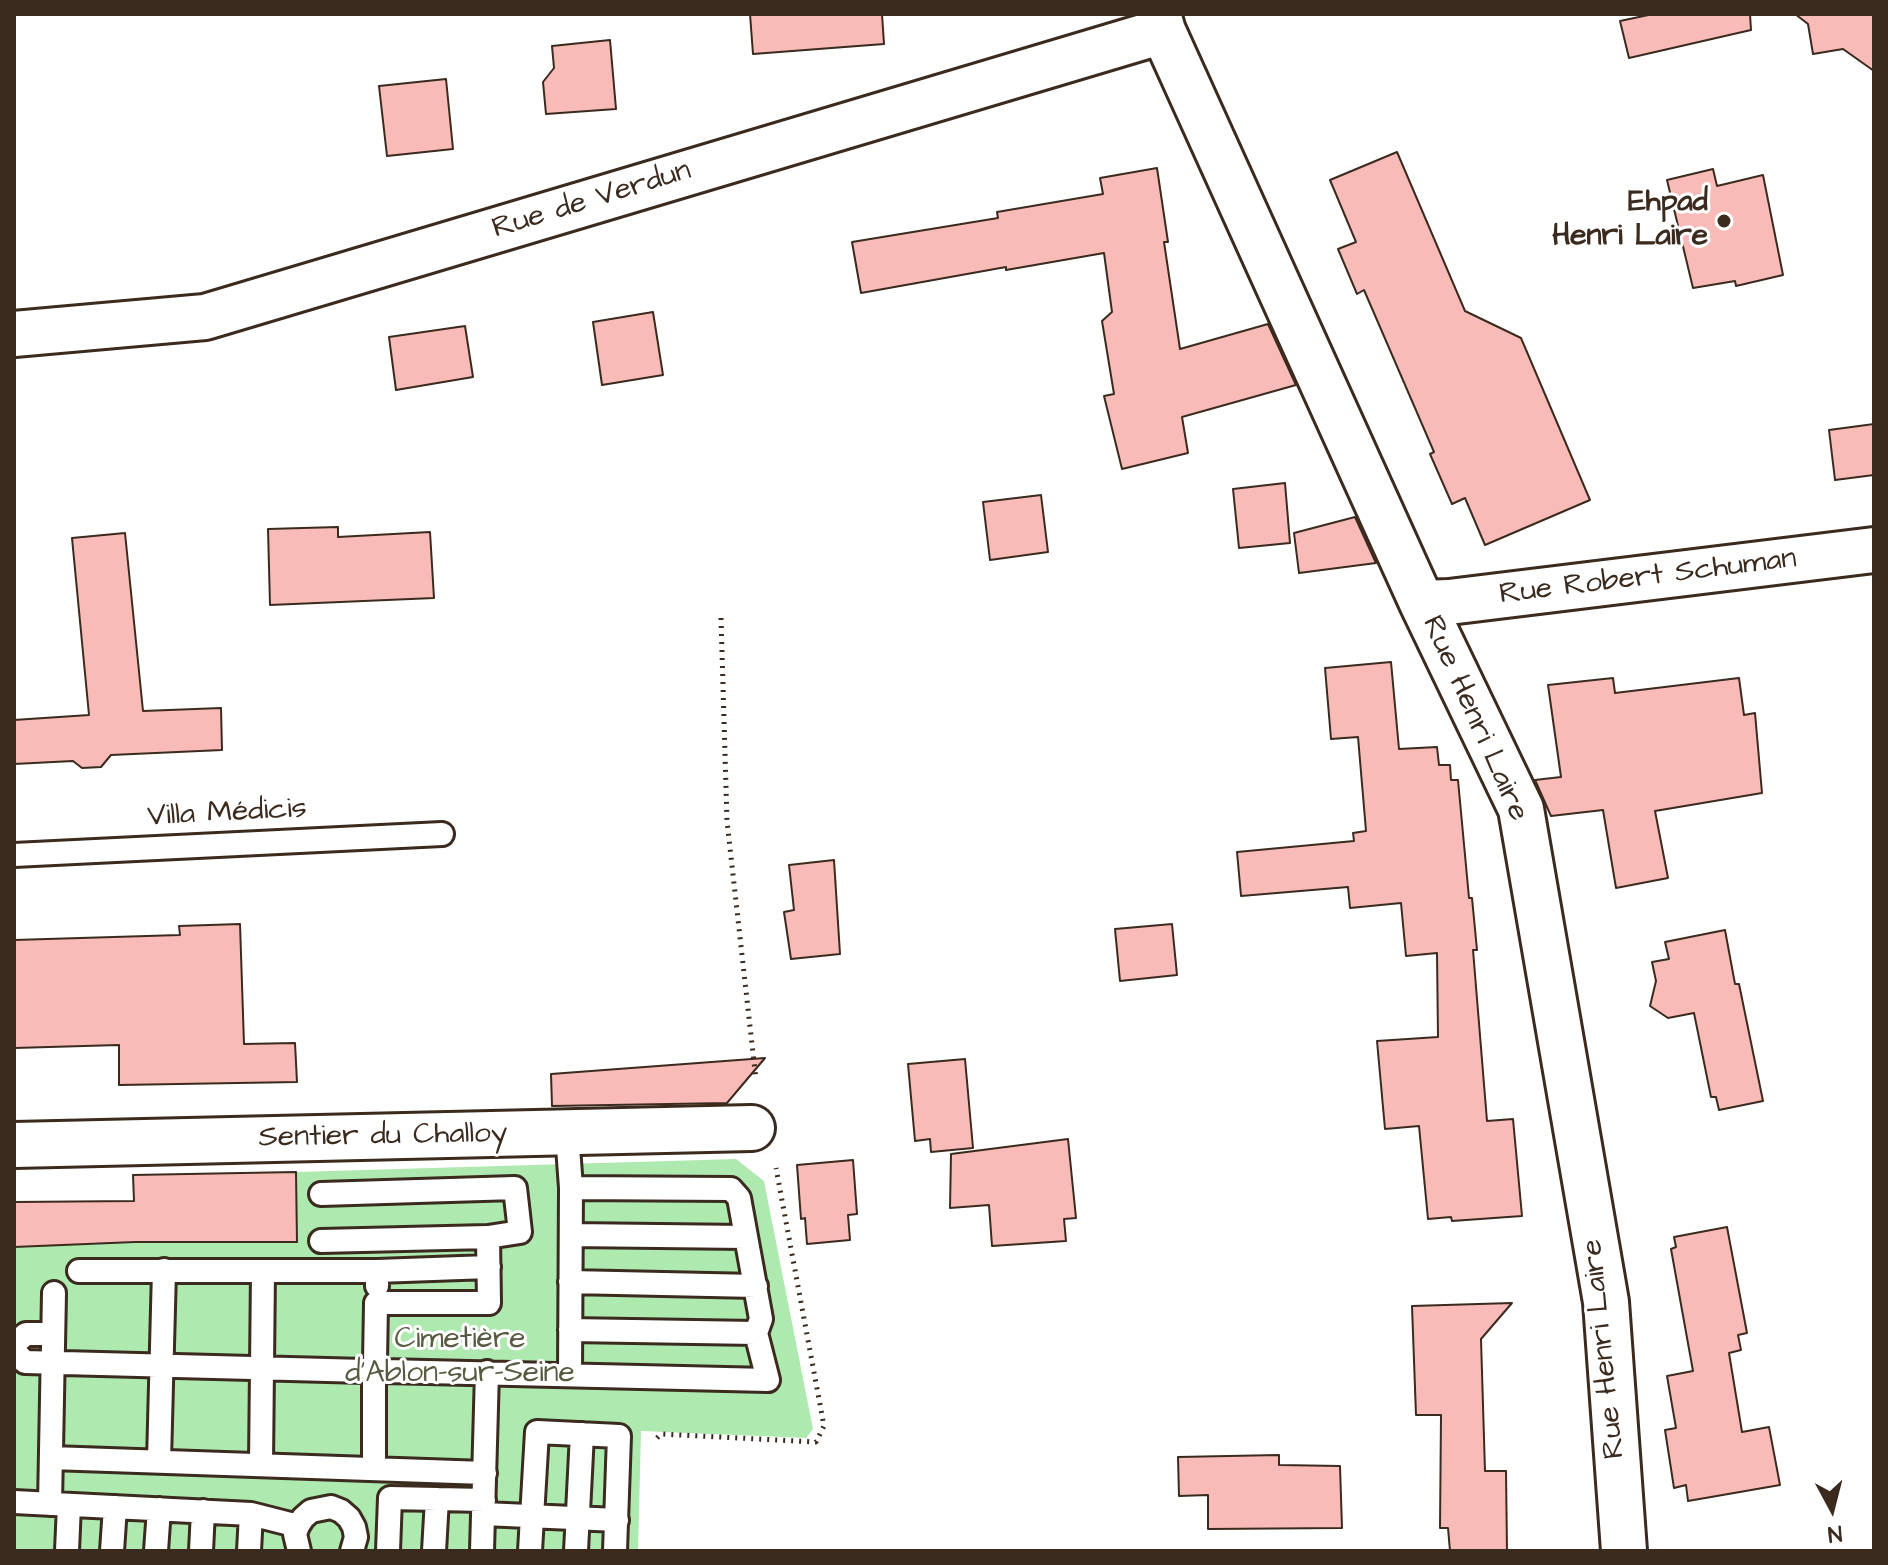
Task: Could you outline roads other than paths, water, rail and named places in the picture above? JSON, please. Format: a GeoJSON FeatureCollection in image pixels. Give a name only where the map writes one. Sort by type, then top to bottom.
{"type":"FeatureCollection","features":[{"type":"Feature","properties":{"kind":"street","name":"Rue de Verdun"},"geometry":{"type":"LineString","coordinates":[[14,334],[205,317],[1160,22]]}},
{"type":"Feature","properties":{"kind":"street","name":"Rue Henri Laire"},"geometry":{"type":"LineString","coordinates":[[1160,22],[1422,603],[1521,809],[1606,1302],[1624,1551]]}},
{"type":"Feature","properties":{"kind":"street","name":"Rue Robert Schuman"},"geometry":{"type":"LineString","coordinates":[[1422,603],[1874,550]]}},
{"type":"Feature","properties":{"kind":"street","name":"Sentier du Challoy"},"geometry":{"type":"LineString","coordinates":[[14,1145],[752,1128]]}},
{"type":"Feature","properties":{"kind":"lane","name":"Villa Médicis"},"geometry":{"type":"LineString","coordinates":[[14,855],[442,834]]}},
{"type":"Feature","properties":{"kind":"lane"},"geometry":{"type":"LineString","coordinates":[[567,1133],[571,1188],[570,1375]]}},
{"type":"Feature","properties":{"kind":"lane"},"geometry":{"type":"LineString","coordinates":[[321,1194],[515,1188],[520,1232],[488,1237],[321,1241]]}},
{"type":"Feature","properties":{"kind":"lane"},"geometry":{"type":"LineString","coordinates":[[14,1351],[25,1362],[768,1380],[756,1333],[761,1319],[739,1198],[731,1189],[571,1188]]}},
{"type":"Feature","properties":{"kind":"lane"},"geometry":{"type":"LineString","coordinates":[[571,1235],[746,1237]]}},
{"type":"Feature","properties":{"kind":"lane"},"geometry":{"type":"LineString","coordinates":[[376,1303],[489,1303],[488,1237]]}},
{"type":"Feature","properties":{"kind":"lane"},"geometry":{"type":"LineString","coordinates":[[79,1271],[377,1271],[489,1267]]}},
{"type":"Feature","properties":{"kind":"lane"},"geometry":{"type":"LineString","coordinates":[[159,1461],[164,1270]]}},
{"type":"Feature","properties":{"kind":"lane"},"geometry":{"type":"LineString","coordinates":[[261,1464],[263,1271]]}},
{"type":"Feature","properties":{"kind":"lane"},"geometry":{"type":"LineString","coordinates":[[374,1469],[377,1271]]}},
{"type":"Feature","properties":{"kind":"lane"},"geometry":{"type":"LineString","coordinates":[[570,1282],[756,1286]]}},
{"type":"Feature","properties":{"kind":"lane"},"geometry":{"type":"LineString","coordinates":[[54,1293],[51,1458],[67,1551]]}},
{"type":"Feature","properties":{"kind":"lane"},"geometry":{"type":"LineString","coordinates":[[570,1330],[756,1333]]}},
{"type":"Feature","properties":{"kind":"lane"},"geometry":{"type":"LineString","coordinates":[[14,1344],[26,1334],[53,1334]]}},
{"type":"Feature","properties":{"kind":"lane"},"geometry":{"type":"LineString","coordinates":[[482,1551],[487,1372]]}},
{"type":"Feature","properties":{"kind":"lane"},"geometry":{"type":"LineString","coordinates":[[530,1551],[537,1432],[619,1436],[615,1551]]}},
{"type":"Feature","properties":{"kind":"lane"},"geometry":{"type":"LineString","coordinates":[[576,1551],[582,1434]]}},
{"type":"Feature","properties":{"kind":"lane"},"geometry":{"type":"LineString","coordinates":[[51,1458],[485,1473]]}},
{"type":"Feature","properties":{"kind":"lane"},"geometry":{"type":"LineString","coordinates":[[388,1551],[390,1498],[437,1499],[532,1516],[617,1520]]}},
{"type":"Feature","properties":{"kind":"lane"},"geometry":{"type":"LineString","coordinates":[[434,1551],[437,1499]]}},
{"type":"Feature","properties":{"kind":"lane"},"geometry":{"type":"LineString","coordinates":[[14,1502],[251,1514],[298,1526]]}},
{"type":"Feature","properties":{"kind":"lane"},"geometry":{"type":"LineString","coordinates":[[112,1551],[115,1507]]}},
{"type":"Feature","properties":{"kind":"lane"},"geometry":{"type":"LineString","coordinates":[[299,1551],[295,1534],[298,1526],[311,1511],[331,1507],[341,1511],[354,1527],[356,1537],[352,1551]]}},
{"type":"Feature","properties":{"kind":"lane"},"geometry":{"type":"LineString","coordinates":[[156,1551],[159,1509]]}},
{"type":"Feature","properties":{"kind":"lane"},"geometry":{"type":"LineString","coordinates":[[201,1551],[203,1511]]}},
{"type":"Feature","properties":{"kind":"lane"},"geometry":{"type":"LineString","coordinates":[[249,1551],[251,1514]]}},
{"type":"Feature","properties":{"kind":"place","name":"Ehpad Henri Laire"},"geometry":{"type":"Point","coordinates":[1724,221]}},
{"type":"Feature","properties":{"kind":"park label","name":"Cimetière d'Ablon-sur-Seine"},"geometry":{"type":"Point","coordinates":[460,1358]}}]}
